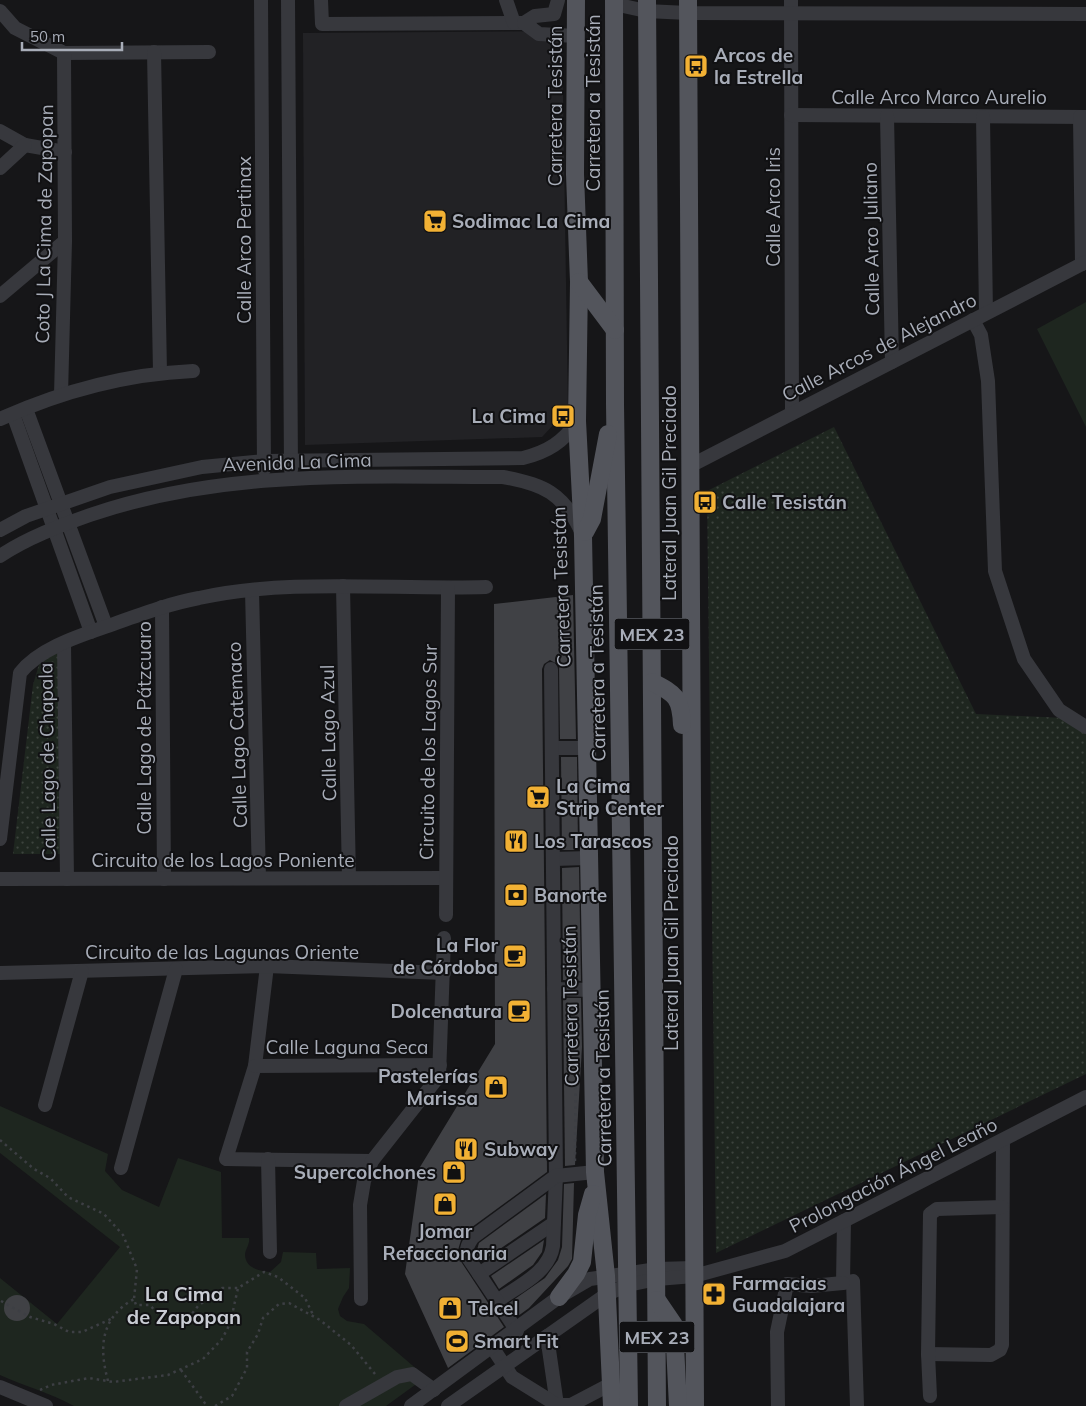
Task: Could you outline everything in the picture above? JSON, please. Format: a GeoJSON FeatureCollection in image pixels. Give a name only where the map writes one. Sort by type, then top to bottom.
{"type":"FeatureCollection","features":[{"type":"Feature","properties":{"kind":"main road","name":"Carretera Tesistán"},"geometry":{"type":"LineString","coordinates":[[576,0],[575,174],[579,282],[577,421],[583,536],[595,1178]]}},
{"type":"Feature","properties":{"kind":"main road","name":"Carretera a Tesistán"},"geometry":{"type":"LineString","coordinates":[[613,1],[615,404],[629,1406]]}},
{"type":"Feature","properties":{"kind":"main road","name":"MEX 23"},"geometry":{"type":"LineString","coordinates":[[647,5],[657,1406]]}},
{"type":"Feature","properties":{"kind":"main road","name":"Lateral Juan Gil Preciado"},"geometry":{"type":"LineString","coordinates":[[688,6],[692,912],[700,1272],[695,1406]]}},
{"type":"Feature","properties":{"kind":"main road"},"geometry":{"type":"LineString","coordinates":[[579,282],[615,330]]}},
{"type":"Feature","properties":{"kind":"main road"},"geometry":{"type":"LineString","coordinates":[[583,536],[592,519],[615,404]]}},
{"type":"Feature","properties":{"kind":"main road"},"geometry":{"type":"LineString","coordinates":[[652,682],[672,692],[681,707],[685,886],[692,912]]}},
{"type":"Feature","properties":{"kind":"main road"},"geometry":{"type":"LineString","coordinates":[[595,1178],[606,1276],[612,1406]]}},
{"type":"Feature","properties":{"kind":"main road"},"geometry":{"type":"LineString","coordinates":[[559,1298],[582,1262],[595,1178]]}},
{"type":"Feature","properties":{"kind":"main road"},"geometry":{"type":"LineString","coordinates":[[657,1300],[674,1325],[678,1406]]}},
{"type":"Feature","properties":{"kind":"street","name":"Calle Arco Pertinax"},"geometry":{"type":"LineString","coordinates":[[261,0],[264,480]]}},
{"type":"Feature","properties":{"kind":"street"},"geometry":{"type":"LineString","coordinates":[[288,0],[291,478]]}},
{"type":"Feature","properties":{"kind":"street"},"geometry":{"type":"LineString","coordinates":[[321,0],[322,24],[519,23],[535,16],[554,14],[558,0]]}},
{"type":"Feature","properties":{"kind":"street"},"geometry":{"type":"LineString","coordinates":[[506,0],[519,23],[539,34],[576,36]]}},
{"type":"Feature","properties":{"kind":"street"},"geometry":{"type":"LineString","coordinates":[[613,1],[647,5],[791,6],[1086,14]]}},
{"type":"Feature","properties":{"kind":"street","name":"Calle Arco Iris"},"geometry":{"type":"LineString","coordinates":[[791,6],[792,413]]}},
{"type":"Feature","properties":{"kind":"street"},"geometry":{"type":"LineString","coordinates":[[0,11],[15,28],[64,53],[209,52]]}},
{"type":"Feature","properties":{"kind":"street"},"geometry":{"type":"LineString","coordinates":[[154,52],[160,372]]}},
{"type":"Feature","properties":{"kind":"street","name":"Coto J La Cima de Zapopan"},"geometry":{"type":"LineString","coordinates":[[61,395],[66,240],[64,53]]}},
{"type":"Feature","properties":{"kind":"street","name":"Calle Arco Marco Aurelio"},"geometry":{"type":"LineString","coordinates":[[791,115],[1083,117]]}},
{"type":"Feature","properties":{"kind":"street","name":"Calle Arco Juliano"},"geometry":{"type":"LineString","coordinates":[[887,116],[892,362]]}},
{"type":"Feature","properties":{"kind":"street"},"geometry":{"type":"LineString","coordinates":[[983,116],[986,313]]}},
{"type":"Feature","properties":{"kind":"street"},"geometry":{"type":"LineString","coordinates":[[1083,117],[1084,263]]}},
{"type":"Feature","properties":{"kind":"street"},"geometry":{"type":"LineString","coordinates":[[0,131],[26,145],[65,152]]}},
{"type":"Feature","properties":{"kind":"street"},"geometry":{"type":"LineString","coordinates":[[0,168],[26,145]]}},
{"type":"Feature","properties":{"kind":"street"},"geometry":{"type":"LineString","coordinates":[[0,296],[66,240]]}},
{"type":"Feature","properties":{"kind":"street","name":"Calle Arcos de Alejandro"},"geometry":{"type":"LineString","coordinates":[[690,466],[1084,263]]}},
{"type":"Feature","properties":{"kind":"street"},"geometry":{"type":"LineString","coordinates":[[973,320],[981,335],[988,381],[995,571],[1024,659],[1059,710],[1086,727]]}},
{"type":"Feature","properties":{"kind":"street"},"geometry":{"type":"LineString","coordinates":[[13,414],[61,395],[160,372],[193,370]]}},
{"type":"Feature","properties":{"kind":"street"},"geometry":{"type":"LineString","coordinates":[[13,414],[49,472],[106,626]]}},
{"type":"Feature","properties":{"kind":"street"},"geometry":{"type":"LineString","coordinates":[[13,414],[91,632]]}},
{"type":"Feature","properties":{"kind":"street","name":"Avenida La Cima"},"geometry":{"type":"LineString","coordinates":[[0,530],[60,503],[153,476],[202,467],[264,461],[523,458],[553,447],[568,435],[577,421]]}},
{"type":"Feature","properties":{"kind":"street"},"geometry":{"type":"LineString","coordinates":[[479,458],[480,477]]}},
{"type":"Feature","properties":{"kind":"street"},"geometry":{"type":"LineString","coordinates":[[35,477],[49,472]]}},
{"type":"Feature","properties":{"kind":"street","name":"Avenida La Cima"},"geometry":{"type":"LineString","coordinates":[[0,556],[68,523],[148,497],[228,482],[291,478],[480,477],[516,480],[535,484],[552,492],[567,506],[583,536]]}},
{"type":"Feature","properties":{"kind":"street"},"geometry":{"type":"LineString","coordinates":[[66,562],[80,557]]}},
{"type":"Feature","properties":{"kind":"street"},"geometry":{"type":"LineString","coordinates":[[0,839],[20,673],[30,660],[106,626],[162,607],[200,597],[252,590],[343,586],[486,587]]}},
{"type":"Feature","properties":{"kind":"street","name":"Calle Lago Azul"},"geometry":{"type":"LineString","coordinates":[[343,586],[350,878]]}},
{"type":"Feature","properties":{"kind":"street","name":"Circuito de los Lagos Sur"},"geometry":{"type":"LineString","coordinates":[[446,915],[448,588]]}},
{"type":"Feature","properties":{"kind":"street","name":"Calle Lago Catemaco"},"geometry":{"type":"LineString","coordinates":[[252,590],[259,878]]}},
{"type":"Feature","properties":{"kind":"street","name":"Calle Lago de Pátzcuaro"},"geometry":{"type":"LineString","coordinates":[[162,607],[164,879]]}},
{"type":"Feature","properties":{"kind":"street","name":"Calle Lago de Chapala"},"geometry":{"type":"LineString","coordinates":[[64,644],[67,879]]}},
{"type":"Feature","properties":{"kind":"street"},"geometry":{"type":"LineString","coordinates":[[497,1301],[545,1266],[551,1257],[554,1223],[556,1176],[551,669]]}},
{"type":"Feature","properties":{"kind":"street"},"geometry":{"type":"LineString","coordinates":[[552,748],[587,748]]}},
{"type":"Feature","properties":{"kind":"street"},"geometry":{"type":"LineString","coordinates":[[553,860],[589,858]]}},
{"type":"Feature","properties":{"kind":"street","name":"Circuito de los Lagos Poniente"},"geometry":{"type":"LineString","coordinates":[[0,879],[445,878]]}},
{"type":"Feature","properties":{"kind":"street"},"geometry":{"type":"LineString","coordinates":[[361,1299],[360,1204],[364,1181],[372,1161],[438,1076],[444,973],[444,938]]}},
{"type":"Feature","properties":{"kind":"street"},"geometry":{"type":"LineString","coordinates":[[268,966],[255,1066],[226,1159],[372,1161]]}},
{"type":"Feature","properties":{"kind":"street","name":"Circuito de las Lagunas Oriente"},"geometry":{"type":"LineString","coordinates":[[0,973],[268,966],[444,973]]}},
{"type":"Feature","properties":{"kind":"street"},"geometry":{"type":"LineString","coordinates":[[122,1168],[176,969]]}},
{"type":"Feature","properties":{"kind":"street"},"geometry":{"type":"LineString","coordinates":[[45,1105],[82,971]]}},
{"type":"Feature","properties":{"kind":"street"},"geometry":{"type":"LineString","coordinates":[[554,989],[591,990]]}},
{"type":"Feature","properties":{"kind":"street","name":"Calle Laguna Seca"},"geometry":{"type":"LineString","coordinates":[[255,1066],[440,1065]]}},
{"type":"Feature","properties":{"kind":"street","name":"Prolongación Ángel Leaño"},"geometry":{"type":"LineString","coordinates":[[411,1406],[517,1331],[559,1298],[590,1279],[606,1276],[628,1279],[657,1274],[700,1272],[785,1251],[820,1231],[844,1221],[1086,1097]]}},
{"type":"Feature","properties":{"kind":"street"},"geometry":{"type":"LineString","coordinates":[[928,1354],[991,1355],[1000,1350],[1004,1340],[1003,1140]]}},
{"type":"Feature","properties":{"kind":"street"},"geometry":{"type":"LineString","coordinates":[[268,1159],[270,1252]]}},
{"type":"Feature","properties":{"kind":"street"},"geometry":{"type":"LineString","coordinates":[[517,1331],[467,1256],[466,1250],[473,1237],[556,1176],[595,1178]]}},
{"type":"Feature","properties":{"kind":"street"},"geometry":{"type":"LineString","coordinates":[[930,1396],[928,1354],[930,1214],[937,1209],[1002,1207]]}},
{"type":"Feature","properties":{"kind":"street"},"geometry":{"type":"LineString","coordinates":[[843,1283],[844,1221]]}},
{"type":"Feature","properties":{"kind":"street"},"geometry":{"type":"LineString","coordinates":[[479,1274],[554,1223]]}},
{"type":"Feature","properties":{"kind":"street","name":"Prolongación Ángel Leaño"},"geometry":{"type":"LineString","coordinates":[[452,1404],[628,1279]]}},
{"type":"Feature","properties":{"kind":"street"},"geometry":{"type":"LineString","coordinates":[[778,1406],[777,1332],[787,1284],[811,1286],[853,1281],[857,1406]]}},
{"type":"Feature","properties":{"kind":"street"},"geometry":{"type":"LineString","coordinates":[[547,1336],[557,1405]]}},
{"type":"Feature","properties":{"kind":"street"},"geometry":{"type":"LineString","coordinates":[[492,1347],[512,1377],[557,1405],[571,1405],[611,1384]]}},
{"type":"Feature","properties":{"kind":"street"},"geometry":{"type":"LineString","coordinates":[[346,1406],[397,1377],[412,1374],[438,1387],[452,1404]]}},
{"type":"Feature","properties":{"kind":"street"},"geometry":{"type":"LineString","coordinates":[[0,1387],[40,1404]]}},
{"type":"Feature","properties":{"kind":"path"},"geometry":{"type":"LineString","coordinates":[[0,1140],[34,1169],[50,1178],[68,1197],[104,1214],[124,1234],[137,1270],[134,1299],[136,1305],[150,1305],[163,1320],[176,1325],[187,1320],[198,1306],[222,1288],[238,1288],[264,1272],[278,1277],[305,1298],[314,1317]]}},
{"type":"Feature","properties":{"kind":"path"},"geometry":{"type":"LineString","coordinates":[[40,1404],[41,1388],[50,1385],[88,1378],[108,1381],[168,1375],[203,1359],[222,1339],[230,1324],[238,1288]]}},
{"type":"Feature","properties":{"kind":"path"},"geometry":{"type":"LineString","coordinates":[[0,1296],[0,1301],[30,1317],[54,1324],[68,1332],[82,1332],[111,1319]]}},
{"type":"Feature","properties":{"kind":"path"},"geometry":{"type":"LineString","coordinates":[[108,1381],[102,1356],[105,1333],[111,1319],[121,1306],[134,1299]]}},
{"type":"Feature","properties":{"kind":"path"},"geometry":{"type":"LineString","coordinates":[[215,1406],[232,1396],[246,1368],[247,1352],[258,1334],[264,1318],[276,1306],[290,1304],[314,1317],[351,1345],[368,1363],[383,1386]]}},
{"type":"Feature","properties":{"kind":"path"},"geometry":{"type":"LineString","coordinates":[[181,1370],[206,1406]]}},
{"type":"Feature","properties":{"kind":"shaded area","name":"Sodimac La Cima"},"geometry":{"type":"Polygon","coordinates":[[[562,31],[568,409],[542,437],[305,445],[303,33],[562,31]]]}},
{"type":"Feature","properties":{"kind":"shaded area"},"geometry":{"type":"Polygon","coordinates":[[[1086,302],[1086,427],[1037,329],[1086,302]]]}},
{"type":"Feature","properties":{"kind":"shaded area"},"geometry":{"type":"Polygon","coordinates":[[[834,427],[976,714],[1086,719],[1086,1074],[716,1253],[707,491],[834,427]]]}},
{"type":"Feature","properties":{"kind":"shaded area"},"geometry":{"type":"Polygon","coordinates":[[[64,643],[67,854],[13,854],[33,685],[40,661],[64,643]]]}},
{"type":"Feature","properties":{"kind":"shaded area","name":"La Cima de Zapopan"},"geometry":{"type":"Polygon","coordinates":[[[0,1106],[108,1154],[105,1171],[122,1190],[159,1207],[178,1158],[221,1172],[222,1238],[249,1238],[245,1254],[247,1263],[250,1266],[261,1271],[270,1272],[281,1262],[283,1252],[316,1253],[317,1269],[350,1268],[349,1288],[338,1309],[340,1316],[347,1321],[364,1324],[426,1377],[386,1406],[74,1406],[0,1375],[0,1278],[57,1324],[120,1247],[0,1153],[0,1106]]]}},
{"type":"Feature","properties":{"kind":"building","name":"La Cima Strip Center"},"geometry":{"type":"Polygon","coordinates":[[[573,595],[576,739],[560,739],[559,665],[550,660],[544,664],[542,669],[547,1172],[468,1230],[461,1240],[458,1250],[460,1260],[504,1327],[448,1368],[405,1274],[420,1167],[495,1044],[494,604],[573,595]]]}},
{"type":"Feature","properties":{"kind":"building"},"geometry":{"type":"Polygon","coordinates":[[[561,757],[577,757],[578,850],[562,850],[561,757]]]}},
{"type":"Feature","properties":{"kind":"building"},"geometry":{"type":"Polygon","coordinates":[[[579,867],[581,981],[563,980],[562,868],[579,867]]]}},
{"type":"Feature","properties":{"kind":"building"},"geometry":{"type":"Polygon","coordinates":[[[563,998],[581,998],[582,1047],[575,1165],[565,1166],[563,998]]]}},
{"type":"Feature","properties":{"kind":"building"},"geometry":{"type":"Polygon","coordinates":[[[574,1183],[572,1259],[568,1266],[529,1308],[518,1316],[509,1303],[545,1278],[558,1260],[562,1247],[564,1184],[574,1183]]]}},
{"type":"Feature","properties":{"kind":"building"},"geometry":{"type":"Polygon","coordinates":[[[546,1194],[545,1218],[481,1262],[476,1253],[479,1243],[546,1194]]]}},
{"type":"Feature","properties":{"kind":"building"},"geometry":{"type":"Polygon","coordinates":[[[544,1240],[542,1252],[533,1265],[499,1289],[491,1276],[544,1240]]]}},
{"type":"Feature","properties":{"kind":"building"},"geometry":{"type":"Polygon","coordinates":[[[17,1295],[26,1299],[30,1308],[26,1317],[17,1321],[8,1317],[4,1308],[8,1299],[17,1295]]]}},
{"type":"Feature","properties":{"kind":"place","name":"Arcos de la Estrella"},"geometry":{"type":"Point","coordinates":[696,66]}},
{"type":"Feature","properties":{"kind":"place","name":"Sodimac La Cima"},"geometry":{"type":"Point","coordinates":[435,221]}},
{"type":"Feature","properties":{"kind":"place","name":"La Cima"},"geometry":{"type":"Point","coordinates":[563,416]}},
{"type":"Feature","properties":{"kind":"place","name":"Calle Tesistán"},"geometry":{"type":"Point","coordinates":[705,502]}},
{"type":"Feature","properties":{"kind":"place","name":"La Cima Strip Center"},"geometry":{"type":"Point","coordinates":[538,797]}},
{"type":"Feature","properties":{"kind":"place","name":"Los Tarascos"},"geometry":{"type":"Point","coordinates":[516,841]}},
{"type":"Feature","properties":{"kind":"place","name":"Banorte"},"geometry":{"type":"Point","coordinates":[516,895]}},
{"type":"Feature","properties":{"kind":"place","name":"La Flor de Córdoba"},"geometry":{"type":"Point","coordinates":[515,956]}},
{"type":"Feature","properties":{"kind":"place","name":"Dolcenatura"},"geometry":{"type":"Point","coordinates":[519,1011]}},
{"type":"Feature","properties":{"kind":"place","name":"Pastelerías Marissa"},"geometry":{"type":"Point","coordinates":[496,1087]}},
{"type":"Feature","properties":{"kind":"place","name":"Subway"},"geometry":{"type":"Point","coordinates":[466,1149]}},
{"type":"Feature","properties":{"kind":"place","name":"Supercolchones"},"geometry":{"type":"Point","coordinates":[454,1172]}},
{"type":"Feature","properties":{"kind":"place","name":"Jomar Refaccionaria"},"geometry":{"type":"Point","coordinates":[445,1204]}},
{"type":"Feature","properties":{"kind":"place","name":"Farmacias Guadalajara"},"geometry":{"type":"Point","coordinates":[714,1294]}},
{"type":"Feature","properties":{"kind":"place","name":"Telcel"},"geometry":{"type":"Point","coordinates":[450,1308]}},
{"type":"Feature","properties":{"kind":"place","name":"Smart Fit"},"geometry":{"type":"Point","coordinates":[457,1341]}},
{"type":"Feature","properties":{"kind":"district","name":"La Cima de Zapopan"},"geometry":{"type":"Point","coordinates":[184,1304]}}]}
